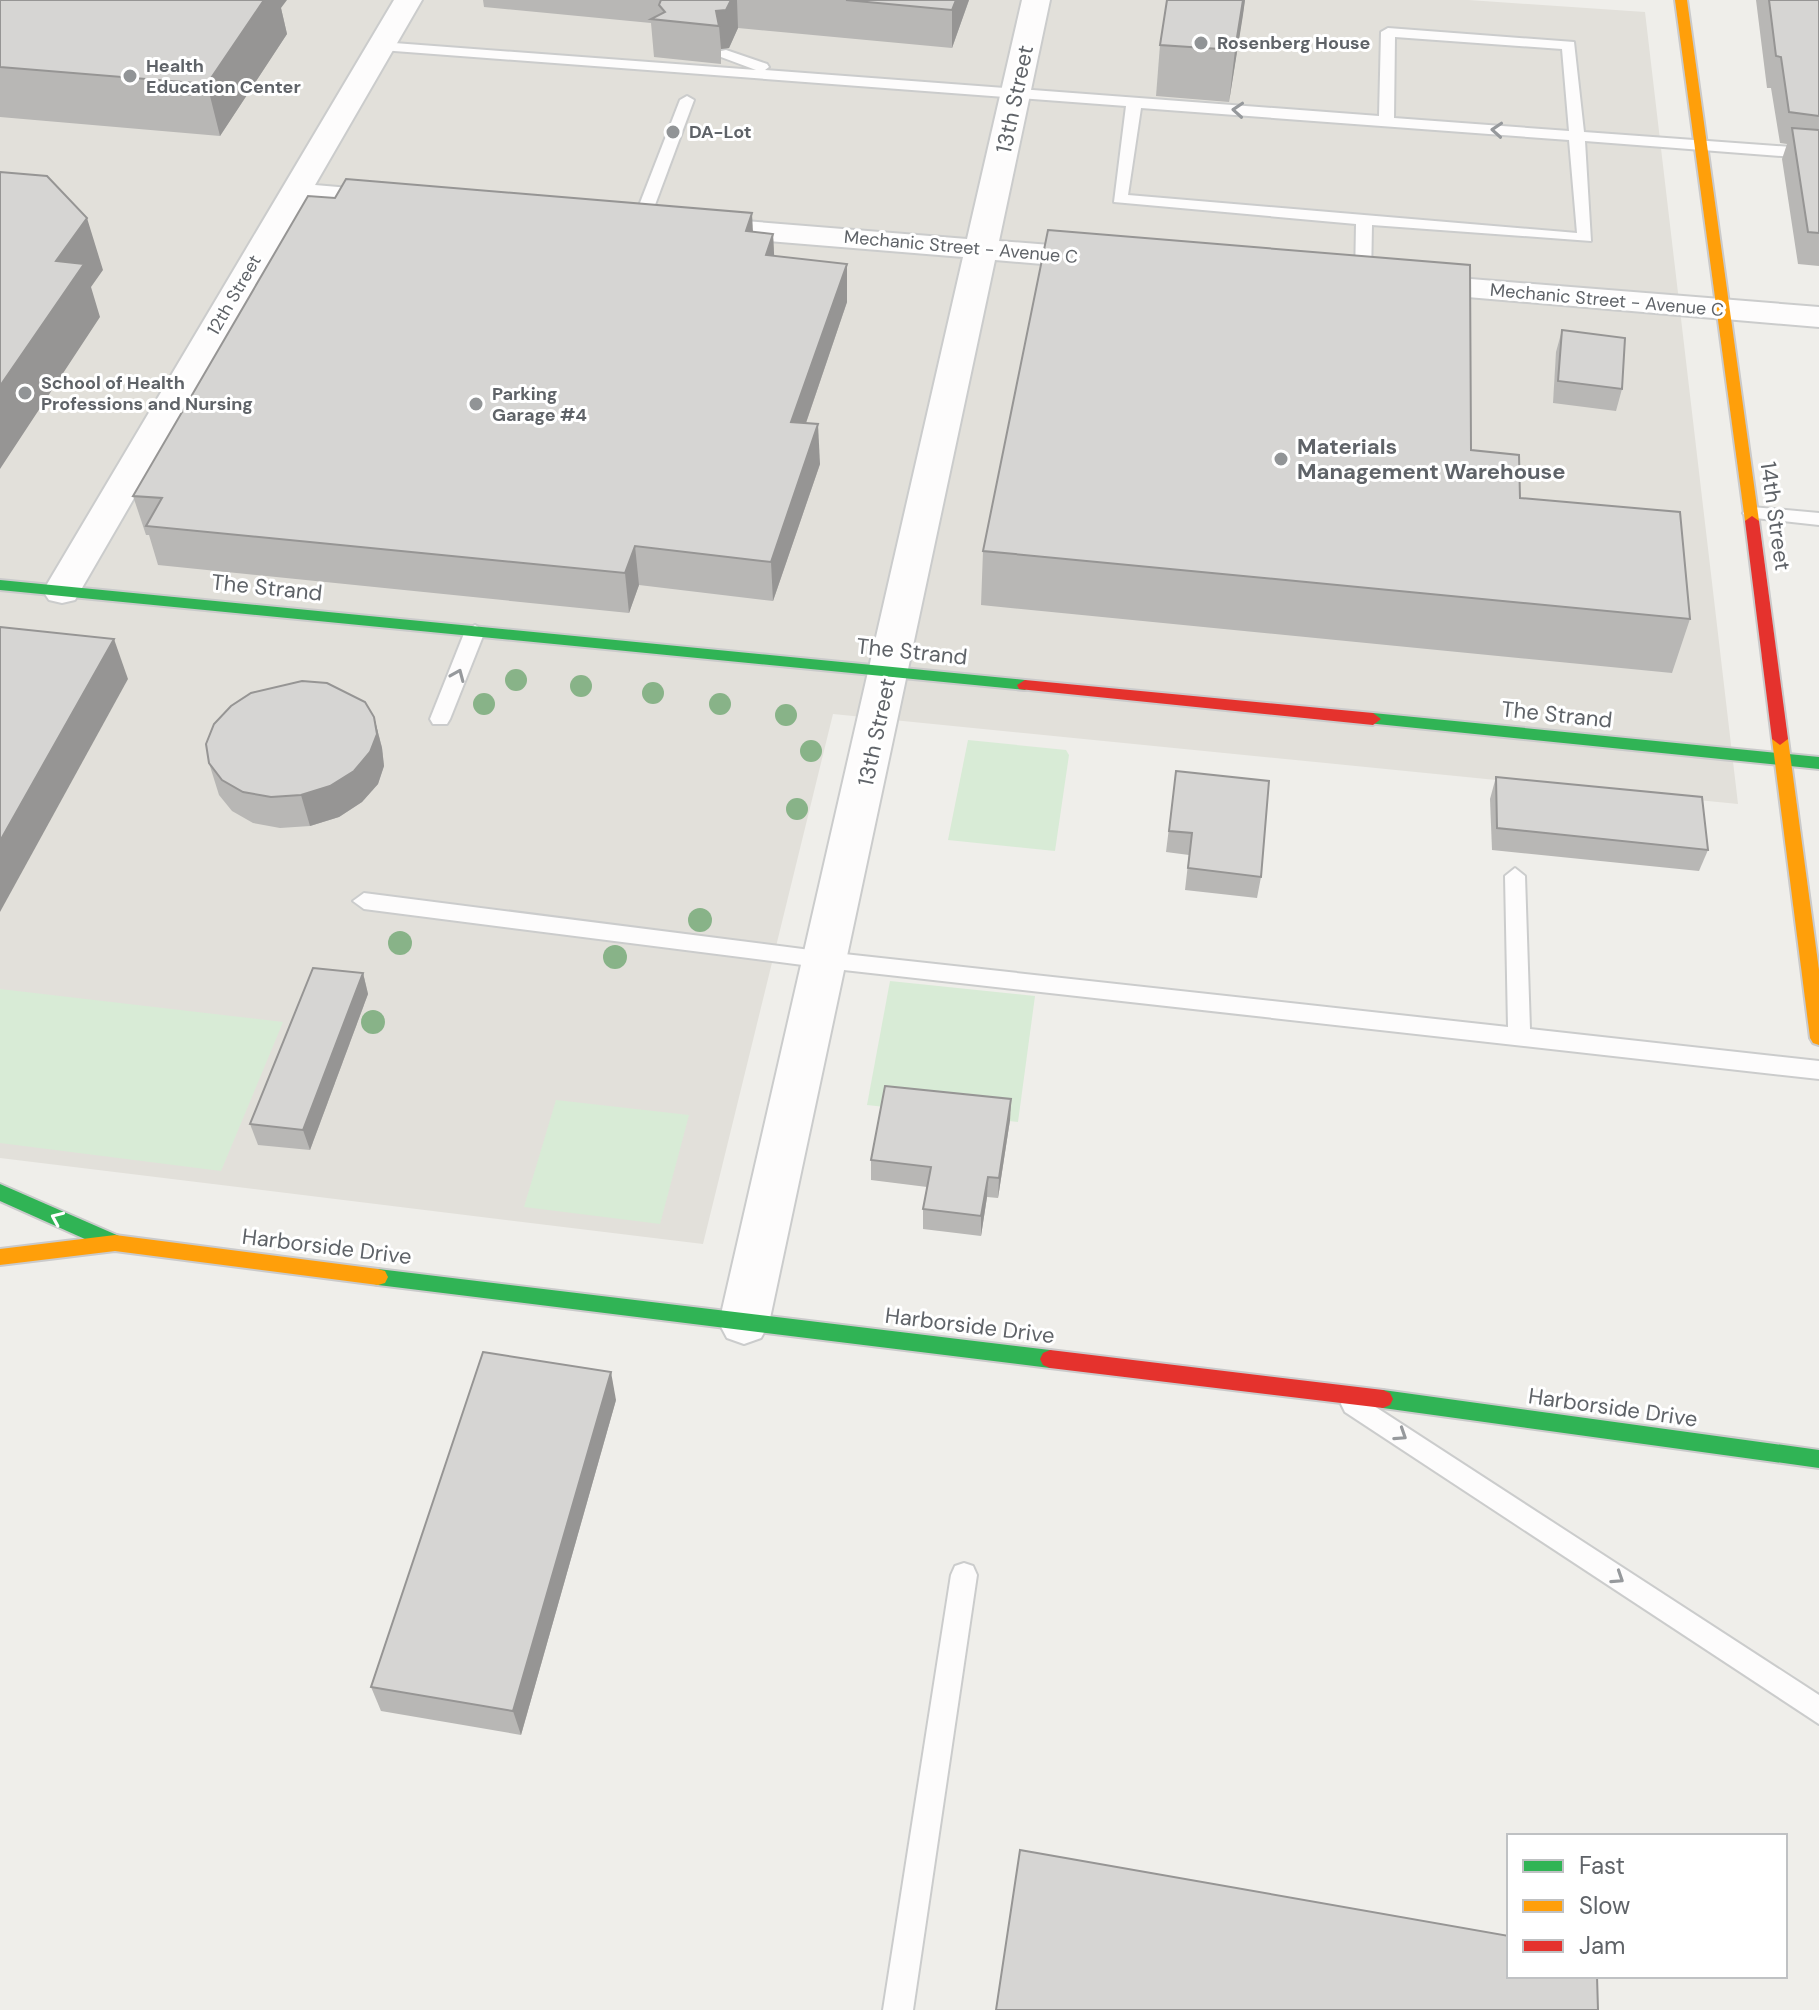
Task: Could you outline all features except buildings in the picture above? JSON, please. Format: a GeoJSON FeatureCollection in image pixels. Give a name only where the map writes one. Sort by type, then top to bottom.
{"type":"FeatureCollection","features":[{"type":"Feature","properties":{"kind":"main road","name":"14th Street"},"geometry":{"type":"LineString","coordinates":[[1681,0],[1785,760],[1819,1038]]}},
{"type":"Feature","properties":{"kind":"main road","name":"The Strand"},"geometry":{"type":"LineString","coordinates":[[0,585],[1819,763]]}},
{"type":"Feature","properties":{"kind":"main road","name":"Harborside Drive"},"geometry":{"type":"LineString","coordinates":[[0,1192],[115,1243]]}},
{"type":"Feature","properties":{"kind":"main road","name":"Harborside Drive"},"geometry":{"type":"LineString","coordinates":[[0,1257],[115,1243],[744,1323],[1336,1392],[1819,1459]]}},
{"type":"Feature","properties":{"kind":"street","name":"12th Street"},"geometry":{"type":"LineString","coordinates":[[62,591],[408,0]]}},
{"type":"Feature","properties":{"kind":"street","name":"13th Street"},"geometry":{"type":"LineString","coordinates":[[744,1323],[1036,0]]}},
{"type":"Feature","properties":{"kind":"street"},"geometry":{"type":"LineString","coordinates":[[294,193],[428,204]]}},
{"type":"Feature","properties":{"kind":"street","name":"Mechanic Street - Avenue C"},"geometry":{"type":"LineString","coordinates":[[626,220],[1124,261]]}},
{"type":"Feature","properties":{"kind":"street","name":"Mechanic Street - Avenue C"},"geometry":{"type":"LineString","coordinates":[[1331,277],[1819,317]]}},
{"type":"Feature","properties":{"kind":"lane"},"geometry":{"type":"LineString","coordinates":[[1134,103],[1120,199],[1585,238],[1569,45],[1388,32],[1386,122]]}},
{"type":"Feature","properties":{"kind":"lane"},"geometry":{"type":"LineString","coordinates":[[381,46],[1819,154]]}},
{"type":"Feature","properties":{"kind":"lane"},"geometry":{"type":"LineString","coordinates":[[590,62],[645,51]]}},
{"type":"Feature","properties":{"kind":"lane"},"geometry":{"type":"LineString","coordinates":[[726,54],[786,76]]}},
{"type":"Feature","properties":{"kind":"lane"},"geometry":{"type":"LineString","coordinates":[[626,220],[687,100]]}},
{"type":"Feature","properties":{"kind":"lane"},"geometry":{"type":"LineString","coordinates":[[1363,280],[1364,219]]}},
{"type":"Feature","properties":{"kind":"lane"},"geometry":{"type":"LineString","coordinates":[[1752,513],[1819,519]]}},
{"type":"Feature","properties":{"kind":"lane"},"geometry":{"type":"LineString","coordinates":[[440,719],[475,631]]}},
{"type":"Feature","properties":{"kind":"lane"},"geometry":{"type":"LineString","coordinates":[[1515,876],[1519,1035]]}},
{"type":"Feature","properties":{"kind":"lane"},"geometry":{"type":"LineString","coordinates":[[364,901],[826,960],[1819,1070]]}},
{"type":"Feature","properties":{"kind":"lane"},"geometry":{"type":"LineString","coordinates":[[1336,1392],[1819,1711]]}},
{"type":"Feature","properties":{"kind":"lane"},"geometry":{"type":"LineString","coordinates":[[898,2010],[910,1948],[964,1575]]}},
{"type":"Feature","properties":{"kind":"shaded area"},"geometry":{"type":"Polygon","coordinates":[[[0,0],[1469,0],[1645,12],[1738,804],[833,714],[703,1244],[0,1158],[0,0]]]}},
{"type":"Feature","properties":{"kind":"green space"},"geometry":{"type":"Polygon","coordinates":[[[968,740],[1066,750],[1069,755],[1055,851],[948,840],[968,740]]]}},
{"type":"Feature","properties":{"kind":"green space"},"geometry":{"type":"Polygon","coordinates":[[[890,981],[1035,996],[1018,1122],[867,1105],[890,981]]]}},
{"type":"Feature","properties":{"kind":"green space"},"geometry":{"type":"Polygon","coordinates":[[[0,989],[283,1022],[221,1171],[0,1143],[0,989]]]}},
{"type":"Feature","properties":{"kind":"green space"},"geometry":{"type":"Polygon","coordinates":[[[556,1100],[689,1115],[660,1224],[524,1207],[556,1100]]]}},
{"type":"Feature","properties":{"kind":"traffic: fast"},"geometry":{"type":"LineString","coordinates":[[0,585],[1025,685]]}},
{"type":"Feature","properties":{"kind":"traffic: fast"},"geometry":{"type":"LineString","coordinates":[[1373,719],[1819,763]]}},
{"type":"Feature","properties":{"kind":"traffic: fast"},"geometry":{"type":"LineString","coordinates":[[0,1192],[112,1242]]}},
{"type":"Feature","properties":{"kind":"traffic: fast"},"geometry":{"type":"LineString","coordinates":[[378,1277],[1050,1359]]}},
{"type":"Feature","properties":{"kind":"traffic: fast"},"geometry":{"type":"LineString","coordinates":[[1383,1399],[1819,1459]]}},
{"type":"Feature","properties":{"kind":"traffic: slow"},"geometry":{"type":"LineString","coordinates":[[1681,0],[1752,521]]}},
{"type":"Feature","properties":{"kind":"traffic: slow"},"geometry":{"type":"LineString","coordinates":[[1780,739],[1819,1038]]}},
{"type":"Feature","properties":{"kind":"traffic: slow"},"geometry":{"type":"LineString","coordinates":[[0,1257],[115,1243],[378,1277]]}},
{"type":"Feature","properties":{"kind":"traffic: jam"},"geometry":{"type":"LineString","coordinates":[[1752,521],[1780,739]]}},
{"type":"Feature","properties":{"kind":"traffic: jam"},"geometry":{"type":"LineString","coordinates":[[1025,685],[1373,719]]}},
{"type":"Feature","properties":{"kind":"traffic: jam"},"geometry":{"type":"LineString","coordinates":[[1050,1359],[1383,1399]]}},
{"type":"Feature","properties":{"kind":"place","name":"Rosenberg House"},"geometry":{"type":"Point","coordinates":[1201,43]}},
{"type":"Feature","properties":{"kind":"place","name":"Health Education Center"},"geometry":{"type":"Point","coordinates":[130,76]}},
{"type":"Feature","properties":{"kind":"place","name":"DA-Lot"},"geometry":{"type":"Point","coordinates":[673,132]}},
{"type":"Feature","properties":{"kind":"place","name":"School of Health Professions and Nursing"},"geometry":{"type":"Point","coordinates":[25,393]}},
{"type":"Feature","properties":{"kind":"place","name":"Parking Garage #4"},"geometry":{"type":"Point","coordinates":[476,404]}},
{"type":"Feature","properties":{"kind":"place","name":"Materials Management Warehouse"},"geometry":{"type":"Point","coordinates":[1281,459]}}]}
